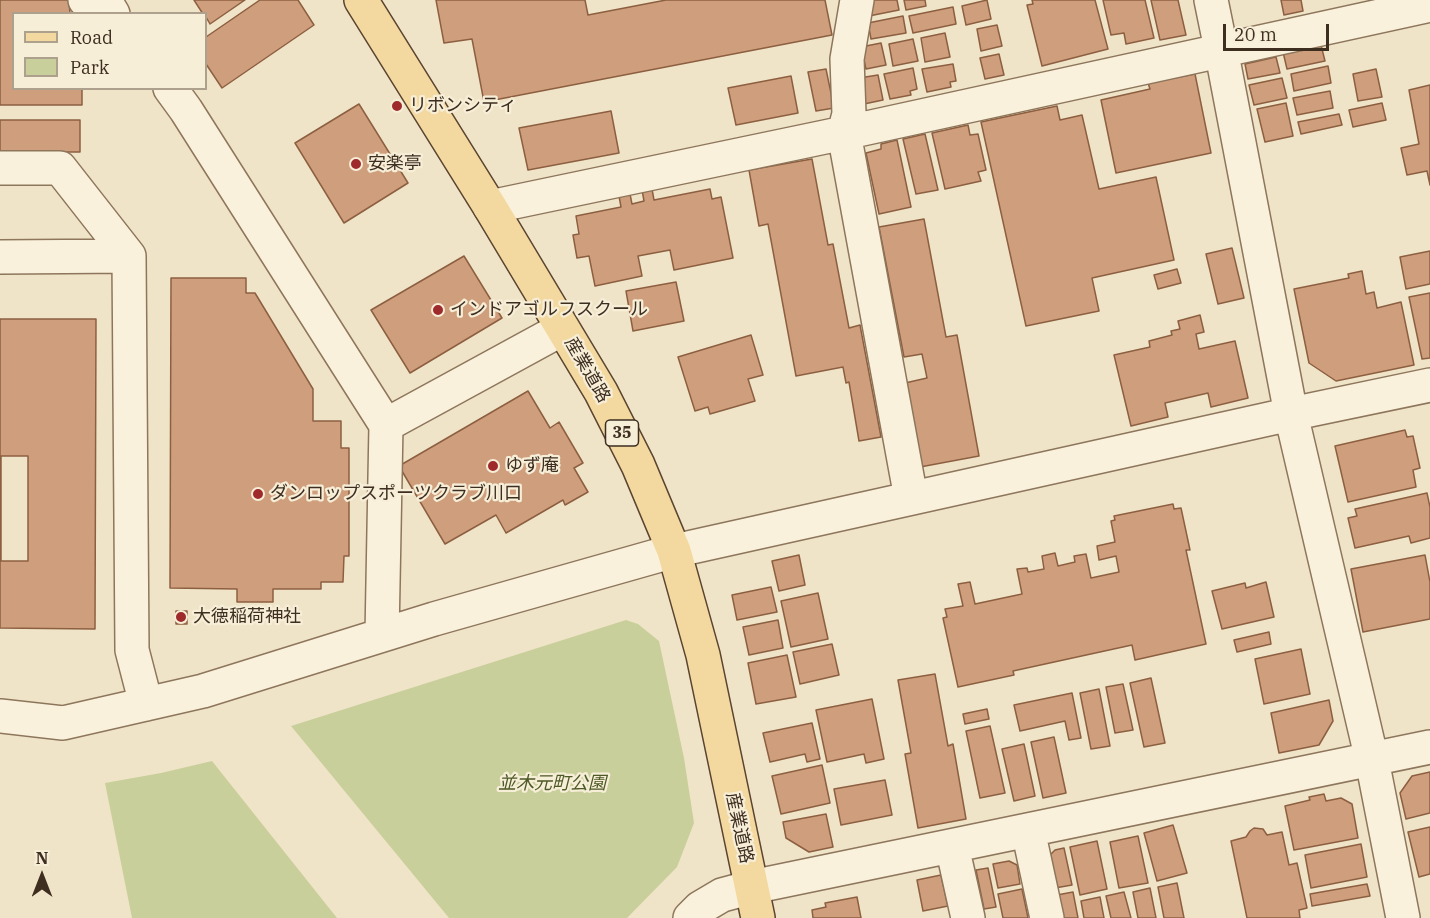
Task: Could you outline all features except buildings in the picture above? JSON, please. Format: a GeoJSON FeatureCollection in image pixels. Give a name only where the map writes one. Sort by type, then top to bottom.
{"type":"FeatureCollection","features":[{"type":"Feature","properties":{"kind":"main road","name":"産業道路"},"geometry":{"type":"LineString","coordinates":[[361,0],[490,207],[601,393],[638,465],[674,551],[703,656],[755,903]]}},
{"type":"Feature","properties":{"kind":"street"},"geometry":{"type":"LineString","coordinates":[[85,0],[110,9],[112,12]]}},
{"type":"Feature","properties":{"kind":"street"},"geometry":{"type":"LineString","coordinates":[[857,0],[847,59],[849,114],[844,132],[911,498]]}},
{"type":"Feature","properties":{"kind":"street"},"geometry":{"type":"LineString","coordinates":[[1211,0],[1291,414],[1372,760],[1403,918]]}},
{"type":"Feature","properties":{"kind":"street"},"geometry":{"type":"LineString","coordinates":[[490,207],[1430,5]]}},
{"type":"Feature","properties":{"kind":"street"},"geometry":{"type":"LineString","coordinates":[[171,90],[386,425],[382,635]]}},
{"type":"Feature","properties":{"kind":"street"},"geometry":{"type":"LineString","coordinates":[[0,168],[60,168],[129,256],[132,650],[146,704]]}},
{"type":"Feature","properties":{"kind":"street"},"geometry":{"type":"LineString","coordinates":[[0,257],[129,256]]}},
{"type":"Feature","properties":{"kind":"street"},"geometry":{"type":"LineString","coordinates":[[386,425],[562,329]]}},
{"type":"Feature","properties":{"kind":"street"},"geometry":{"type":"LineString","coordinates":[[0,716],[63,723],[203,691],[445,616],[674,551],[1430,385]]}},
{"type":"Feature","properties":{"kind":"street"},"geometry":{"type":"LineString","coordinates":[[690,918],[700,908],[722,895],[755,903],[952,846],[1430,747]]}},
{"type":"Feature","properties":{"kind":"street"},"geometry":{"type":"LineString","coordinates":[[1028,830],[1047,918]]}},
{"type":"Feature","properties":{"kind":"street"},"geometry":{"type":"LineString","coordinates":[[952,846],[968,918]]}},
{"type":"Feature","properties":{"kind":"green space","name":"並木元町公園"},"geometry":{"type":"Polygon","coordinates":[[[626,620],[638,624],[659,641],[684,758],[694,823],[677,867],[627,918],[449,918],[291,726],[626,620]]]}},
{"type":"Feature","properties":{"kind":"green space"},"geometry":{"type":"Polygon","coordinates":[[[212,761],[337,918],[132,918],[105,783],[212,761]]]}},
{"type":"Feature","properties":{"kind":"place","name":"リボンシティ"},"geometry":{"type":"Point","coordinates":[397,106]}},
{"type":"Feature","properties":{"kind":"place","name":"安楽亭"},"geometry":{"type":"Point","coordinates":[356,164]}},
{"type":"Feature","properties":{"kind":"place","name":"インドアゴルフスクール"},"geometry":{"type":"Point","coordinates":[438,310]}},
{"type":"Feature","properties":{"kind":"place","name":"ゆず庵"},"geometry":{"type":"Point","coordinates":[493,466]}},
{"type":"Feature","properties":{"kind":"place","name":"ダンロップスポーツクラブ川口"},"geometry":{"type":"Point","coordinates":[258,494]}},
{"type":"Feature","properties":{"kind":"place","name":"大徳稲荷神社"},"geometry":{"type":"Point","coordinates":[181,617]}}]}
